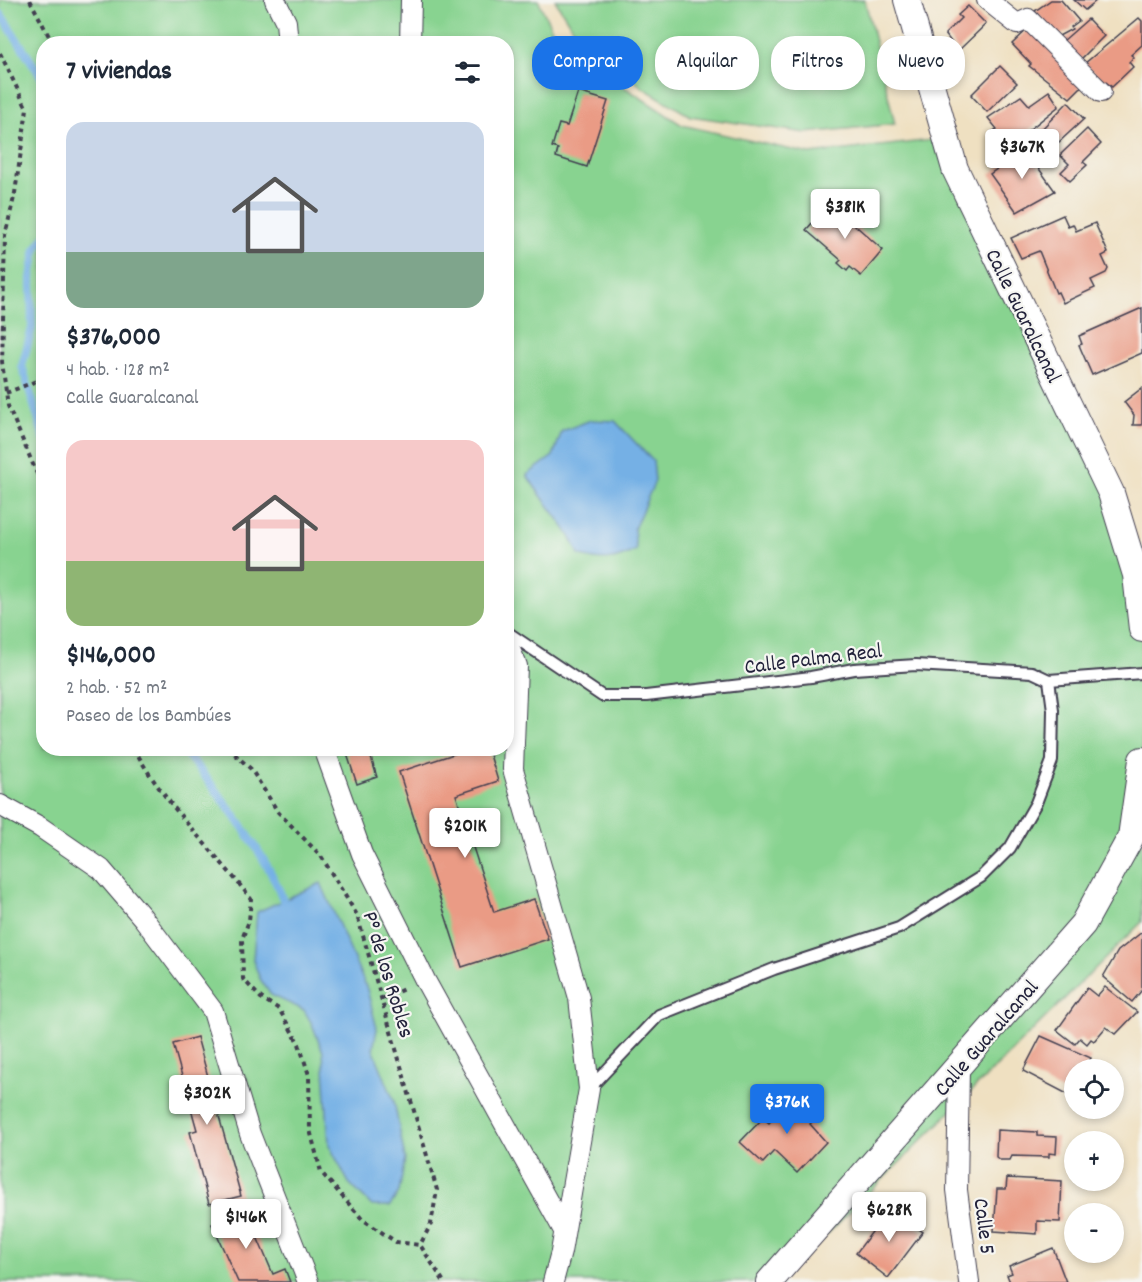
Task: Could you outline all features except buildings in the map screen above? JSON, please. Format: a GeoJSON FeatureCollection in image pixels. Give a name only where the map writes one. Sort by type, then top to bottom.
{"type":"FeatureCollection","features":[{"type":"Feature","properties":{"kind":"street"},"geometry":{"type":"LineString","coordinates":[[275,0],[286,22],[287,36]]}},
{"type":"Feature","properties":{"kind":"street"},"geometry":{"type":"LineString","coordinates":[[410,36],[411,0]]}},
{"type":"Feature","properties":{"kind":"street","name":"Calle Guaralcanal"},"geometry":{"type":"LineString","coordinates":[[907,0],[955,169],[1111,493],[1136,575],[1142,630]]}},
{"type":"Feature","properties":{"kind":"street"},"geometry":{"type":"LineString","coordinates":[[987,0],[1017,24],[1028,19],[1101,92]]}},
{"type":"Feature","properties":{"kind":"street"},"geometry":{"type":"LineString","coordinates":[[514,659],[517,666],[514,744]]}},
{"type":"Feature","properties":{"kind":"street"},"geometry":{"type":"LineString","coordinates":[[327,756],[362,854],[425,980],[564,1231]]}},
{"type":"Feature","properties":{"kind":"street"},"geometry":{"type":"LineString","coordinates":[[514,756],[513,770],[579,998],[589,1089],[553,1282]]}},
{"type":"Feature","properties":{"kind":"street","name":"Calle Guaralcanal"},"geometry":{"type":"LineString","coordinates":[[769,1282],[1083,924],[1136,836],[1142,760]]}},
{"type":"Feature","properties":{"kind":"street"},"geometry":{"type":"LineString","coordinates":[[0,805],[40,827],[100,869],[143,918],[213,1011],[250,1134],[308,1282]]}},
{"type":"Feature","properties":{"kind":"street","name":"Calle 5"},"geometry":{"type":"LineString","coordinates":[[958,1068],[957,1190],[969,1282]]}},
{"type":"Feature","properties":{"kind":"lane","name":"Calle Palma Real"},"geometry":{"type":"LineString","coordinates":[[514,637],[602,696],[646,696],[810,677],[854,669],[916,665],[1032,672],[1049,680],[1142,673]]}},
{"type":"Feature","properties":{"kind":"lane"},"geometry":{"type":"LineString","coordinates":[[589,1089],[659,1015],[774,969],[899,928],[981,876],[1010,848],[1036,803],[1052,761],[1053,710],[1049,680]]}},
{"type":"Feature","properties":{"kind":"path"},"geometry":{"type":"LineString","coordinates":[[30,0],[48,36]]}},
{"type":"Feature","properties":{"kind":"path"},"geometry":{"type":"LineString","coordinates":[[0,53],[27,109],[15,194],[5,236],[2,362],[8,406],[36,472]]}},
{"type":"Feature","properties":{"kind":"path"},"geometry":{"type":"LineString","coordinates":[[6,393],[36,381]]}},
{"type":"Feature","properties":{"kind":"path"},"geometry":{"type":"LineString","coordinates":[[138,756],[151,780],[221,859],[251,899],[249,921],[242,939],[243,979],[261,998],[279,1009],[299,1044],[309,1075],[310,1130],[321,1172],[362,1220],[396,1242],[420,1245],[444,1282]]}},
{"type":"Feature","properties":{"kind":"path","name":"P° de los Robles"},"geometry":{"type":"LineString","coordinates":[[237,756],[251,769],[278,812],[321,856],[357,915],[437,1190],[431,1224],[420,1245]]}},
{"type":"Feature","properties":{"kind":"green space"},"geometry":{"type":"Polygon","coordinates":[[[0,0],[538,0],[555,36],[532,36],[532,90],[629,90],[682,125],[810,154],[932,140],[1142,555],[1142,922],[779,1282],[0,1282],[0,0]]]}},
{"type":"Feature","properties":{"kind":"green space"},"geometry":{"type":"Polygon","coordinates":[[[555,0],[865,0],[877,50],[877,90],[887,90],[895,124],[806,133],[690,116],[643,88],[643,36],[583,36],[571,26],[555,0]]]}},
{"type":"Feature","properties":{"kind":"water"},"geometry":{"type":"Polygon","coordinates":[[[591,420],[615,421],[653,461],[655,481],[634,529],[636,550],[608,560],[579,555],[569,534],[527,475],[553,456],[562,431],[591,420]]]}},
{"type":"Feature","properties":{"kind":"water"},"geometry":{"type":"Polygon","coordinates":[[[321,883],[367,989],[377,1029],[373,1049],[394,1101],[405,1159],[399,1192],[390,1206],[372,1206],[349,1183],[329,1145],[323,1052],[312,1024],[304,1010],[271,995],[260,979],[253,960],[257,912],[321,883]]]}},
{"type":"Feature","properties":{"kind":"waterway"},"geometry":{"type":"LineString","coordinates":[[0,13],[36,69]]}},
{"type":"Feature","properties":{"kind":"waterway"},"geometry":{"type":"LineString","coordinates":[[36,248],[31,278],[32,328],[22,366],[36,412]]}},
{"type":"Feature","properties":{"kind":"waterway"},"geometry":{"type":"LineString","coordinates":[[188,756],[253,842],[276,882],[283,900]]}}]}
